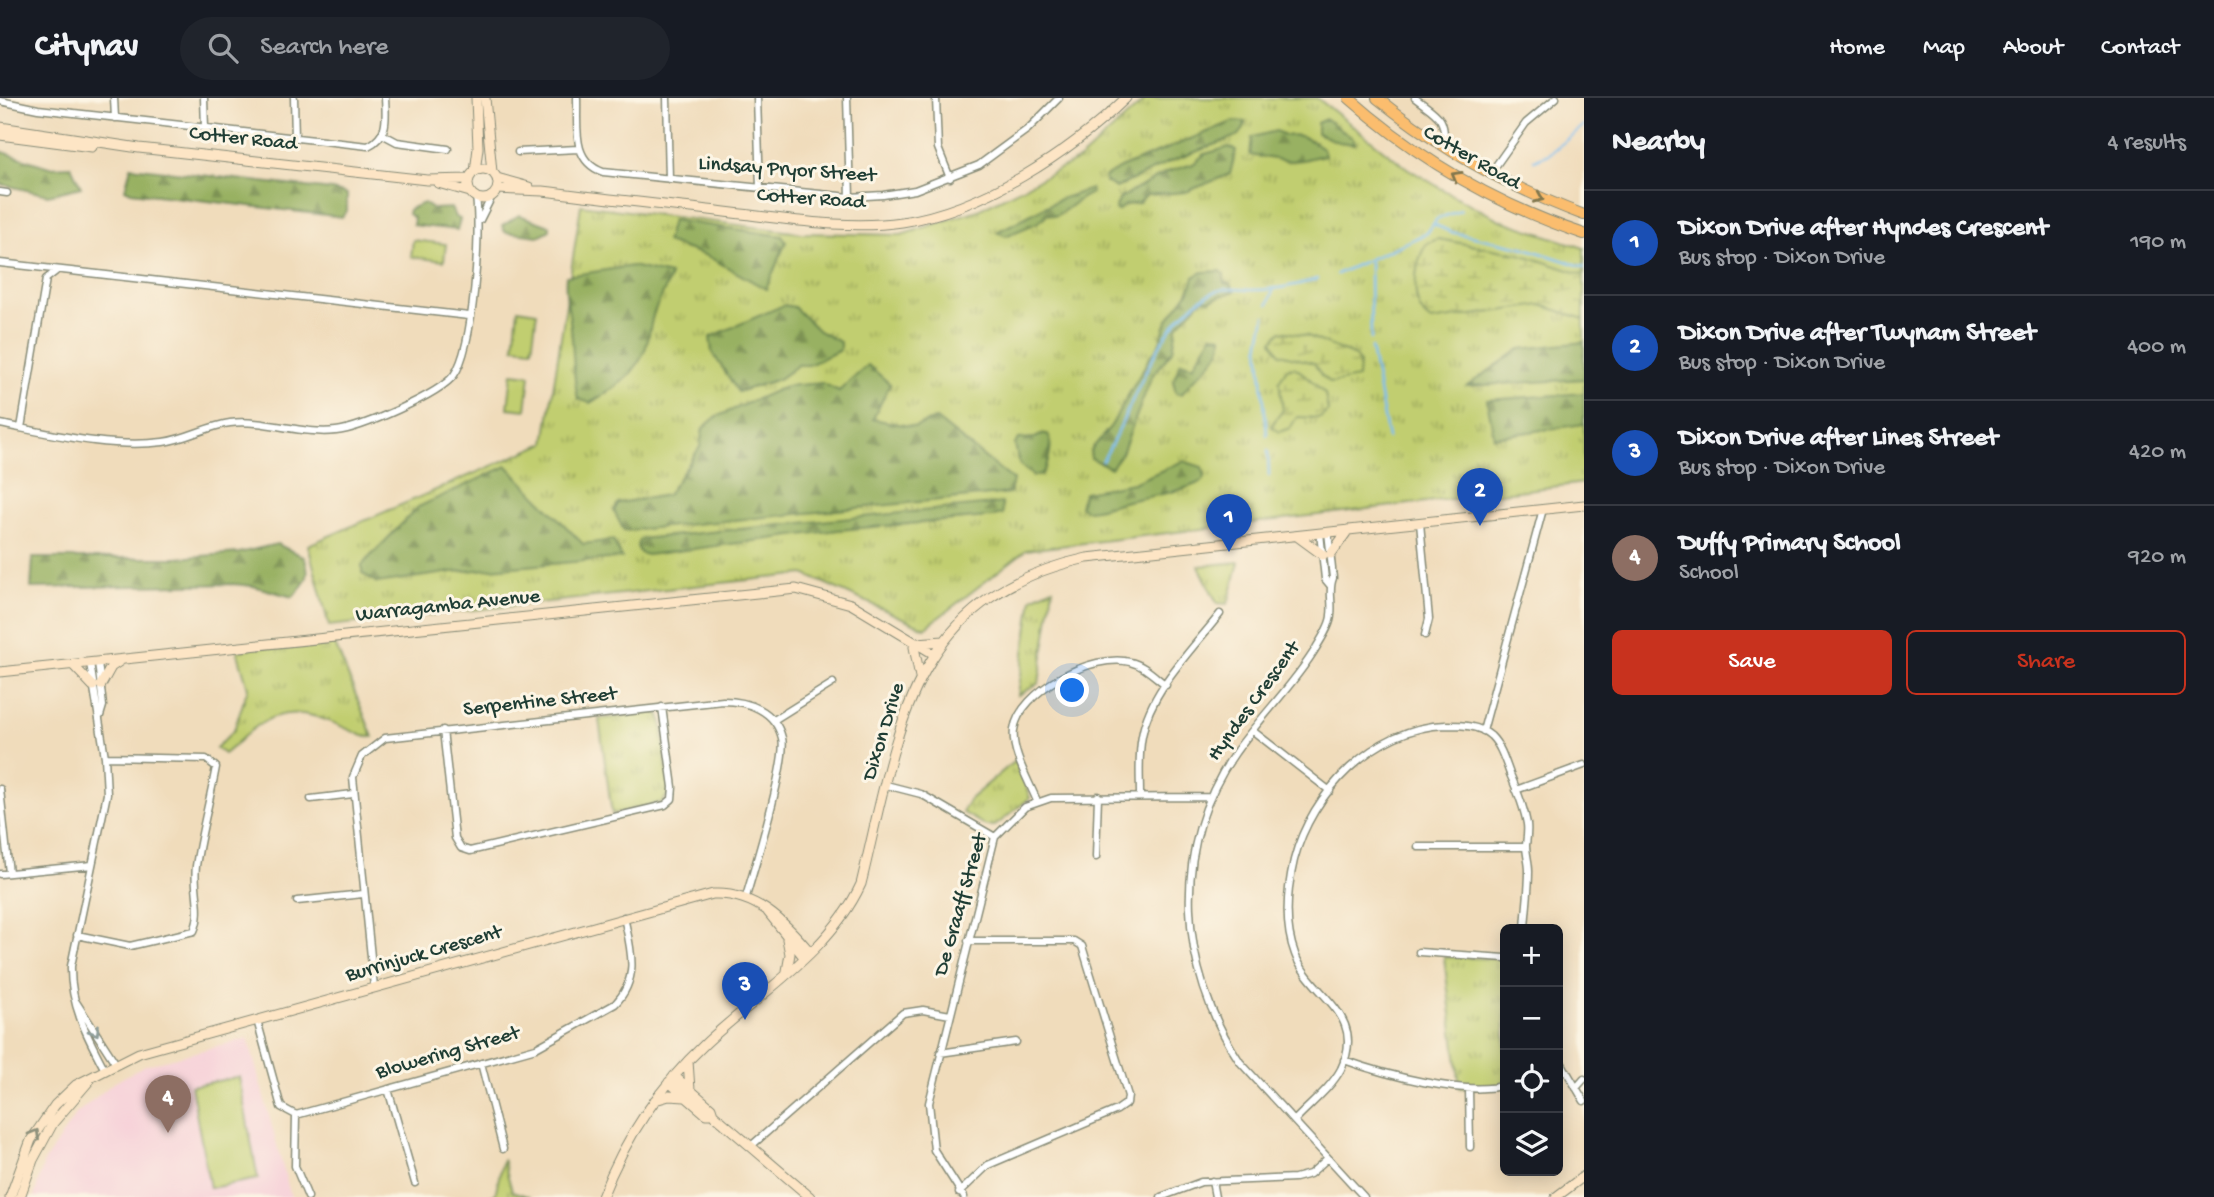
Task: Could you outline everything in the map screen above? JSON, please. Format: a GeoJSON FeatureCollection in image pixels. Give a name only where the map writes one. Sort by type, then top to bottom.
{"type":"FeatureCollection","features":[{"type":"Feature","properties":{"kind":"main road"},"geometry":{"type":"LineString","coordinates":[[473,195],[472,175],[478,148],[477,98]]}},
{"type":"Feature","properties":{"kind":"main road"},"geometry":{"type":"LineString","coordinates":[[485,98],[495,193]]}},
{"type":"Feature","properties":{"kind":"main road","name":"Cotter Road"},"geometry":{"type":"LineString","coordinates":[[0,127],[139,148],[426,180],[473,195],[543,191],[847,225],[903,222],[964,203],[1034,170],[1091,131],[1126,98]]}},
{"type":"Feature","properties":{"kind":"main road"},"geometry":{"type":"LineString","coordinates":[[1339,98],[1402,149],[1420,154]]}},
{"type":"Feature","properties":{"kind":"main road","name":"Cotter Road"},"geometry":{"type":"LineString","coordinates":[[1349,98],[1420,154],[1514,207],[1584,234]]}},
{"type":"Feature","properties":{"kind":"main road","name":"Cotter Road"},"geometry":{"type":"LineString","coordinates":[[1377,98],[1443,147],[1490,174],[1539,198],[1584,215]]}},
{"type":"Feature","properties":{"kind":"main road","name":"Cotter Road"},"geometry":{"type":"LineString","coordinates":[[0,135],[60,144],[139,148]]}},
{"type":"Feature","properties":{"kind":"main road","name":"Cotter Road"},"geometry":{"type":"LineString","coordinates":[[426,180],[472,175],[483,169],[543,191]]}},
{"type":"Feature","properties":{"kind":"main road","name":"Dixon Drive"},"geometry":{"type":"LineString","coordinates":[[602,1197],[621,1154],[654,1100],[671,1079],[688,1060],[825,937],[847,911],[861,884],[902,720],[920,677],[932,657],[964,620],[1001,591],[1060,564],[1087,558],[1584,505]]}},
{"type":"Feature","properties":{"kind":"main road"},"geometry":{"type":"LineString","coordinates":[[1297,536],[1327,554],[1348,530]]}},
{"type":"Feature","properties":{"kind":"main road","name":"Warragamba Avenue"},"geometry":{"type":"LineString","coordinates":[[0,672],[786,589],[826,595],[851,604],[932,657]]}},
{"type":"Feature","properties":{"kind":"main road"},"geometry":{"type":"LineString","coordinates":[[920,677],[915,645],[944,642]]}},
{"type":"Feature","properties":{"kind":"main road"},"geometry":{"type":"LineString","coordinates":[[73,664],[97,685],[121,659]]}},
{"type":"Feature","properties":{"kind":"main road","name":"Burrinjuck Crescent"},"geometry":{"type":"LineString","coordinates":[[10,1197],[31,1140],[44,1118],[76,1085],[139,1053],[713,894],[746,897]]}},
{"type":"Feature","properties":{"kind":"main road"},"geometry":{"type":"LineString","coordinates":[[746,897],[778,916],[807,954]]}},
{"type":"Feature","properties":{"kind":"main road"},"geometry":{"type":"LineString","coordinates":[[790,935],[825,937]]}},
{"type":"Feature","properties":{"kind":"main road"},"geometry":{"type":"LineString","coordinates":[[787,971],[790,935]]}},
{"type":"Feature","properties":{"kind":"main road"},"geometry":{"type":"LineString","coordinates":[[688,1060],[689,1094]]}},
{"type":"Feature","properties":{"kind":"main road","name":"Burrinjuck Crescent"},"geometry":{"type":"LineString","coordinates":[[20,1197],[33,1160],[53,1123],[90,1079]]}},
{"type":"Feature","properties":{"kind":"main road"},"geometry":{"type":"LineString","coordinates":[[671,1079],[689,1094],[706,1114],[713,1114],[804,1195]]}},
{"type":"Feature","properties":{"kind":"main road"},"geometry":{"type":"LineString","coordinates":[[654,1100],[689,1094]]}},
{"type":"Feature","properties":{"kind":"main road"},"geometry":{"type":"LineString","coordinates":[[1556,1197],[1584,1177]]}},
{"type":"Feature","properties":{"kind":"street"},"geometry":{"type":"LineString","coordinates":[[24,98],[25,107]]}},
{"type":"Feature","properties":{"kind":"street"},"geometry":{"type":"LineString","coordinates":[[114,98],[115,118]]}},
{"type":"Feature","properties":{"kind":"street"},"geometry":{"type":"LineString","coordinates":[[204,98],[205,128]]}},
{"type":"Feature","properties":{"kind":"street"},"geometry":{"type":"LineString","coordinates":[[295,98],[295,138]]}},
{"type":"Feature","properties":{"kind":"street"},"geometry":{"type":"LineString","coordinates":[[0,101],[25,107],[368,146],[382,134],[386,125],[385,98]]}},
{"type":"Feature","properties":{"kind":"street"},"geometry":{"type":"LineString","coordinates":[[518,152],[578,149],[577,98]]}},
{"type":"Feature","properties":{"kind":"street"},"geometry":{"type":"LineString","coordinates":[[667,98],[669,179]]}},
{"type":"Feature","properties":{"kind":"street"},"geometry":{"type":"LineString","coordinates":[[757,98],[760,188]]}},
{"type":"Feature","properties":{"kind":"street"},"geometry":{"type":"LineString","coordinates":[[847,98],[850,197]]}},
{"type":"Feature","properties":{"kind":"street"},"geometry":{"type":"LineString","coordinates":[[936,98],[938,148],[950,178]]}},
{"type":"Feature","properties":{"kind":"street","name":"Lindsay Pryor Street"},"geometry":{"type":"LineString","coordinates":[[578,149],[590,168],[603,172],[850,197],[915,190],[979,165],[1006,147],[1059,98]]}},
{"type":"Feature","properties":{"kind":"street"},"geometry":{"type":"LineString","coordinates":[[1415,98],[1442,119],[1445,125],[1443,147]]}},
{"type":"Feature","properties":{"kind":"street"},"geometry":{"type":"LineString","coordinates":[[1490,174],[1526,123],[1556,98]]}},
{"type":"Feature","properties":{"kind":"street"},"geometry":{"type":"LineString","coordinates":[[382,134],[397,142],[448,149]]}},
{"type":"Feature","properties":{"kind":"street"},"geometry":{"type":"LineString","coordinates":[[0,424],[142,444],[186,438],[230,423],[327,432],[344,430],[432,394],[447,384],[464,356],[480,221],[495,193]]}},
{"type":"Feature","properties":{"kind":"street"},"geometry":{"type":"LineString","coordinates":[[473,195],[480,221]]}},
{"type":"Feature","properties":{"kind":"street"},"geometry":{"type":"LineString","coordinates":[[0,263],[469,316]]}},
{"type":"Feature","properties":{"kind":"street"},"geometry":{"type":"LineString","coordinates":[[21,428],[46,279],[57,271]]}},
{"type":"Feature","properties":{"kind":"street"},"geometry":{"type":"LineString","coordinates":[[1483,731],[1543,509]]}},
{"type":"Feature","properties":{"kind":"street"},"geometry":{"type":"LineString","coordinates":[[1420,523],[1429,619],[1425,635]]}},
{"type":"Feature","properties":{"kind":"street","name":"Hyndes Crescent"},"geometry":{"type":"LineString","coordinates":[[1324,533],[1327,554],[1325,579],[1330,585],[1332,617],[1315,650],[1235,754],[1210,797],[1196,843],[1190,879],[1189,924],[1195,961],[1208,1005],[1227,1042],[1240,1062],[1364,1197]]}},
{"type":"Feature","properties":{"kind":"street"},"geometry":{"type":"LineString","coordinates":[[1140,796],[1141,737],[1152,707],[1220,614]]}},
{"type":"Feature","properties":{"kind":"street"},"geometry":{"type":"LineString","coordinates":[[1166,685],[1144,668],[1119,660],[1087,666],[1065,675],[1045,689],[1024,710],[1014,730],[1015,743],[1037,801],[1098,796],[1210,797]]}},
{"type":"Feature","properties":{"kind":"street"},"geometry":{"type":"LineString","coordinates":[[94,662],[103,706],[100,718],[107,794],[71,966],[73,998],[78,1017],[105,1070]]}},
{"type":"Feature","properties":{"kind":"street"},"geometry":{"type":"LineString","coordinates":[[746,897],[778,777],[783,740],[774,720],[833,683]]}},
{"type":"Feature","properties":{"kind":"street","name":"Serpentine Street"},"geometry":{"type":"LineString","coordinates":[[374,988],[352,777],[362,756],[374,744],[385,738],[443,730],[747,701],[774,720]]}},
{"type":"Feature","properties":{"kind":"street"},"geometry":{"type":"LineString","coordinates":[[443,730],[455,838],[461,848],[470,851],[665,805],[672,799],[673,787],[662,707]]}},
{"type":"Feature","properties":{"kind":"street"},"geometry":{"type":"LineString","coordinates":[[1295,1120],[1335,1078],[1344,1060],[1347,1044],[1342,1018],[1295,956],[1288,912],[1291,875],[1300,843],[1331,791],[1360,758],[1396,736],[1434,726],[1460,726],[1483,731],[1500,749],[1527,822],[1529,869],[1525,924]]}},
{"type":"Feature","properties":{"kind":"street"},"geometry":{"type":"LineString","coordinates":[[1252,732],[1331,791]]}},
{"type":"Feature","properties":{"kind":"street"},"geometry":{"type":"LineString","coordinates":[[77,935],[130,946],[145,944],[194,931],[200,918],[195,892],[196,866],[216,767],[206,758],[105,757]]}},
{"type":"Feature","properties":{"kind":"street"},"geometry":{"type":"LineString","coordinates":[[1517,790],[1584,765]]}},
{"type":"Feature","properties":{"kind":"street"},"geometry":{"type":"LineString","coordinates":[[886,785],[921,794],[995,836]]}},
{"type":"Feature","properties":{"kind":"street"},"geometry":{"type":"LineString","coordinates":[[0,789],[9,873]]}},
{"type":"Feature","properties":{"kind":"street"},"geometry":{"type":"LineString","coordinates":[[310,799],[353,794]]}},
{"type":"Feature","properties":{"kind":"street"},"geometry":{"type":"LineString","coordinates":[[1096,857],[1098,796]]}},
{"type":"Feature","properties":{"kind":"street","name":"De Graaff Street"},"geometry":{"type":"LineString","coordinates":[[962,1195],[943,1169],[930,1138],[929,1103],[995,836],[1012,817],[1037,801]]}},
{"type":"Feature","properties":{"kind":"street"},"geometry":{"type":"LineString","coordinates":[[1418,847],[1526,847]]}},
{"type":"Feature","properties":{"kind":"street"},"geometry":{"type":"LineString","coordinates":[[0,874],[92,865]]}},
{"type":"Feature","properties":{"kind":"street"},"geometry":{"type":"LineString","coordinates":[[297,901],[363,894]]}},
{"type":"Feature","properties":{"kind":"street","name":"Blowering Street"},"geometry":{"type":"LineString","coordinates":[[296,1115],[536,1048],[615,1004],[625,993],[634,965],[624,917]]}},
{"type":"Feature","properties":{"kind":"street"},"geometry":{"type":"LineString","coordinates":[[962,1195],[988,1165],[1117,1110],[1127,1103],[1128,1096],[1082,946],[1074,941],[968,941]]}},
{"type":"Feature","properties":{"kind":"street"},"geometry":{"type":"LineString","coordinates":[[1419,952],[1500,957]]}},
{"type":"Feature","properties":{"kind":"street"},"geometry":{"type":"LineString","coordinates":[[73,998],[116,1065]]}},
{"type":"Feature","properties":{"kind":"street"},"geometry":{"type":"LineString","coordinates":[[751,1146],[903,1013],[923,1010],[950,1015]]}},
{"type":"Feature","properties":{"kind":"street"},"geometry":{"type":"LineString","coordinates":[[257,1020],[281,1107],[296,1115],[296,1166],[308,1197]]}},
{"type":"Feature","properties":{"kind":"street"},"geometry":{"type":"LineString","coordinates":[[940,1053],[1016,1042]]}},
{"type":"Feature","properties":{"kind":"street"},"geometry":{"type":"LineString","coordinates":[[1344,1060],[1391,1074],[1469,1088],[1500,1085]]}},
{"type":"Feature","properties":{"kind":"street"},"geometry":{"type":"LineString","coordinates":[[481,1063],[503,1149]]}},
{"type":"Feature","properties":{"kind":"street"},"geometry":{"type":"LineString","coordinates":[[1563,1066],[1584,1101]]}},
{"type":"Feature","properties":{"kind":"street"},"geometry":{"type":"LineString","coordinates":[[1576,1088],[1584,1079]]}},
{"type":"Feature","properties":{"kind":"street"},"geometry":{"type":"LineString","coordinates":[[1469,1088],[1470,1147]]}},
{"type":"Feature","properties":{"kind":"street"},"geometry":{"type":"LineString","coordinates":[[388,1089],[415,1183]]}},
{"type":"Feature","properties":{"kind":"street"},"geometry":{"type":"LineString","coordinates":[[1161,1197],[1193,1184],[1212,1181],[1295,1178],[1310,1174],[1328,1158]]}},
{"type":"Feature","properties":{"kind":"street"},"geometry":{"type":"LineString","coordinates":[[1212,1181],[1215,1197]]}},
{"type":"Feature","properties":{"kind":"shaded area"},"geometry":{"type":"Polygon","coordinates":[[[248,1038],[291,1197],[34,1197],[44,1162],[76,1114],[112,1084],[143,1066],[248,1038]]]}},
{"type":"Feature","properties":{"kind":"green space"},"geometry":{"type":"Polygon","coordinates":[[[1147,98],[1317,98],[1407,168],[1452,195],[1500,220],[1584,248],[1584,483],[1026,550],[925,628],[804,574],[329,626],[308,545],[545,443],[581,205],[801,233],[901,235],[978,210],[1080,159],[1147,98]]]}},
{"type":"Feature","properties":{"kind":"green space"},"geometry":{"type":"Polygon","coordinates":[[[1326,119],[1354,139],[1355,144],[1338,142],[1317,133],[1317,123],[1326,119]]]}},
{"type":"Feature","properties":{"kind":"green space"},"geometry":{"type":"Polygon","coordinates":[[[1234,121],[1245,122],[1244,129],[1237,136],[1167,163],[1116,188],[1105,182],[1105,177],[1120,168],[1234,121]]]}},
{"type":"Feature","properties":{"kind":"green space"},"geometry":{"type":"Polygon","coordinates":[[[1276,131],[1309,139],[1323,148],[1325,156],[1290,161],[1250,155],[1252,137],[1276,131]]]}},
{"type":"Feature","properties":{"kind":"green space"},"geometry":{"type":"Polygon","coordinates":[[[1229,147],[1236,150],[1230,174],[1186,192],[1147,195],[1139,203],[1126,205],[1117,211],[1115,209],[1120,198],[1167,172],[1193,164],[1205,154],[1229,147]]]}},
{"type":"Feature","properties":{"kind":"green space"},"geometry":{"type":"Polygon","coordinates":[[[0,151],[49,167],[71,166],[81,187],[48,195],[0,184],[0,151]]]}},
{"type":"Feature","properties":{"kind":"green space"},"geometry":{"type":"Polygon","coordinates":[[[131,167],[332,190],[347,194],[347,211],[342,217],[131,192],[125,189],[131,167]]]}},
{"type":"Feature","properties":{"kind":"green space"},"geometry":{"type":"Polygon","coordinates":[[[1091,189],[1092,193],[1059,214],[1048,214],[1037,223],[1006,236],[997,232],[1060,199],[1091,189]]]}},
{"type":"Feature","properties":{"kind":"green space"},"geometry":{"type":"Polygon","coordinates":[[[424,203],[433,209],[451,208],[455,217],[460,219],[457,230],[413,225],[414,218],[408,214],[409,209],[424,203]]]}},
{"type":"Feature","properties":{"kind":"green space"},"geometry":{"type":"Polygon","coordinates":[[[519,215],[550,226],[550,230],[539,236],[505,232],[502,226],[519,215]]]}},
{"type":"Feature","properties":{"kind":"green space"},"geometry":{"type":"Polygon","coordinates":[[[672,220],[782,236],[786,242],[766,289],[707,256],[666,242],[672,220]]]}},
{"type":"Feature","properties":{"kind":"green space"},"geometry":{"type":"Polygon","coordinates":[[[1438,239],[1520,254],[1584,275],[1584,319],[1541,305],[1431,321],[1419,306],[1416,272],[1427,243],[1438,239]]]}},
{"type":"Feature","properties":{"kind":"green space"},"geometry":{"type":"Polygon","coordinates":[[[413,240],[446,244],[444,261],[411,257],[413,240]]]}},
{"type":"Feature","properties":{"kind":"green space"},"geometry":{"type":"Polygon","coordinates":[[[632,266],[670,275],[653,314],[642,357],[630,374],[616,386],[590,403],[578,399],[566,276],[632,266]]]}},
{"type":"Feature","properties":{"kind":"green space"},"geometry":{"type":"Polygon","coordinates":[[[1221,271],[1224,283],[1230,284],[1235,291],[1210,300],[1202,299],[1177,326],[1173,350],[1152,376],[1122,453],[1111,468],[1091,458],[1090,451],[1111,426],[1157,348],[1168,320],[1186,295],[1194,277],[1203,272],[1221,271]]]}},
{"type":"Feature","properties":{"kind":"green space"},"geometry":{"type":"Polygon","coordinates":[[[784,305],[794,307],[819,331],[840,342],[840,350],[809,365],[798,365],[779,379],[738,392],[712,352],[710,337],[784,305]]]}},
{"type":"Feature","properties":{"kind":"green space"},"geometry":{"type":"Polygon","coordinates":[[[518,309],[537,312],[532,349],[514,347],[518,309]]]}},
{"type":"Feature","properties":{"kind":"green space"},"geometry":{"type":"Polygon","coordinates":[[[1281,331],[1308,336],[1355,356],[1359,362],[1358,378],[1331,383],[1321,375],[1314,363],[1280,354],[1272,341],[1281,331]]]}},
{"type":"Feature","properties":{"kind":"green space"},"geometry":{"type":"Polygon","coordinates":[[[1212,335],[1222,336],[1218,353],[1182,394],[1176,393],[1173,381],[1181,362],[1193,366],[1212,335]]]}},
{"type":"Feature","properties":{"kind":"green space"},"geometry":{"type":"Polygon","coordinates":[[[1584,342],[1584,379],[1467,386],[1520,349],[1584,342]]]}},
{"type":"Feature","properties":{"kind":"green space"},"geometry":{"type":"Polygon","coordinates":[[[868,365],[890,384],[873,419],[914,427],[936,419],[1013,480],[1010,493],[624,531],[614,511],[618,503],[667,495],[700,447],[703,428],[716,417],[786,386],[822,383],[839,391],[868,365]]]}},
{"type":"Feature","properties":{"kind":"green space"},"geometry":{"type":"Polygon","coordinates":[[[1294,367],[1325,394],[1328,411],[1320,418],[1297,417],[1290,428],[1280,432],[1271,426],[1283,410],[1279,381],[1287,369],[1294,367]]]}},
{"type":"Feature","properties":{"kind":"green space"},"geometry":{"type":"Polygon","coordinates":[[[512,373],[530,375],[526,410],[508,408],[512,373]]]}},
{"type":"Feature","properties":{"kind":"green space"},"geometry":{"type":"Polygon","coordinates":[[[1584,393],[1584,424],[1494,437],[1487,400],[1584,393]]]}},
{"type":"Feature","properties":{"kind":"green space"},"geometry":{"type":"Polygon","coordinates":[[[1048,434],[1050,439],[1049,455],[1041,475],[1033,476],[1019,464],[1015,444],[1019,439],[1035,438],[1048,434]]]}},
{"type":"Feature","properties":{"kind":"green space"},"geometry":{"type":"Polygon","coordinates":[[[1183,461],[1202,467],[1205,476],[1203,481],[1175,491],[1096,509],[1085,510],[1080,506],[1084,492],[1133,483],[1183,461]]]}},
{"type":"Feature","properties":{"kind":"green space"},"geometry":{"type":"Polygon","coordinates":[[[507,466],[583,544],[613,540],[622,558],[453,572],[377,583],[362,573],[362,565],[418,507],[507,466]]]}},
{"type":"Feature","properties":{"kind":"green space"},"geometry":{"type":"Polygon","coordinates":[[[1002,503],[1003,514],[989,517],[838,530],[647,555],[640,553],[637,547],[640,539],[1002,503]]]}},
{"type":"Feature","properties":{"kind":"green space"},"geometry":{"type":"Polygon","coordinates":[[[277,544],[304,557],[306,579],[293,597],[253,586],[233,584],[31,588],[33,558],[177,558],[239,553],[277,544]]]}},
{"type":"Feature","properties":{"kind":"green space"},"geometry":{"type":"Polygon","coordinates":[[[1239,562],[1228,604],[1217,603],[1199,566],[1239,562]]]}},
{"type":"Feature","properties":{"kind":"green space"},"geometry":{"type":"Polygon","coordinates":[[[1053,588],[1039,683],[1018,695],[1032,598],[1053,588]]]}},
{"type":"Feature","properties":{"kind":"green space"},"geometry":{"type":"Polygon","coordinates":[[[333,639],[373,737],[363,736],[310,715],[284,714],[271,718],[248,732],[224,754],[216,748],[234,730],[248,688],[237,650],[333,639]]]}},
{"type":"Feature","properties":{"kind":"green space"},"geometry":{"type":"Polygon","coordinates":[[[654,712],[660,715],[662,723],[669,792],[663,802],[612,814],[599,719],[654,712]]]}},
{"type":"Feature","properties":{"kind":"green space"},"geometry":{"type":"Polygon","coordinates":[[[1016,760],[1030,798],[995,826],[986,826],[962,812],[970,799],[1016,760]]]}},
{"type":"Feature","properties":{"kind":"green space"},"geometry":{"type":"Polygon","coordinates":[[[1444,957],[1500,959],[1500,1087],[1460,1088],[1444,957]]]}},
{"type":"Feature","properties":{"kind":"green space"},"geometry":{"type":"Polygon","coordinates":[[[239,1077],[258,1179],[210,1188],[191,1086],[239,1077]]]}},
{"type":"Feature","properties":{"kind":"green space"},"geometry":{"type":"Polygon","coordinates":[[[503,1159],[512,1191],[530,1197],[488,1197],[495,1195],[503,1159]]]}},
{"type":"Feature","properties":{"kind":"waterway"},"geometry":{"type":"LineString","coordinates":[[1534,160],[1549,154],[1584,125]]}},
{"type":"Feature","properties":{"kind":"waterway"},"geometry":{"type":"LineString","coordinates":[[1337,274],[1427,233],[1437,219],[1461,210]]}},
{"type":"Feature","properties":{"kind":"waterway"},"geometry":{"type":"LineString","coordinates":[[1433,224],[1451,232],[1522,247],[1584,267]]}},
{"type":"Feature","properties":{"kind":"waterway"},"geometry":{"type":"LineString","coordinates":[[1370,262],[1371,339]]}},
{"type":"Feature","properties":{"kind":"waterway"},"geometry":{"type":"LineString","coordinates":[[1102,461],[1163,341],[1178,319],[1196,302],[1222,290],[1270,289],[1318,279]]}},
{"type":"Feature","properties":{"kind":"waterway"},"geometry":{"type":"LineString","coordinates":[[1268,304],[1274,288]]}},
{"type":"Feature","properties":{"kind":"waterway"},"geometry":{"type":"LineString","coordinates":[[1265,316],[1259,347],[1267,435]]}},
{"type":"Feature","properties":{"kind":"waterway"},"geometry":{"type":"LineString","coordinates":[[1371,348],[1388,438]]}},
{"type":"Feature","properties":{"kind":"waterway"},"geometry":{"type":"LineString","coordinates":[[1268,451],[1269,475]]}},
{"type":"Feature","properties":{"kind":"place","name":"Dixon Drive after Twynam Street"},"geometry":{"type":"Point","coordinates":[1480,526]}},
{"type":"Feature","properties":{"kind":"place","name":"Dixon Drive after Hyndes Crescent"},"geometry":{"type":"Point","coordinates":[1229,552]}},
{"type":"Feature","properties":{"kind":"place","name":"Dixon Drive after Lines Street"},"geometry":{"type":"Point","coordinates":[745,1020]}},
{"type":"Feature","properties":{"kind":"place","name":"Duffy Primary School"},"geometry":{"type":"Point","coordinates":[168,1133]}}]}
